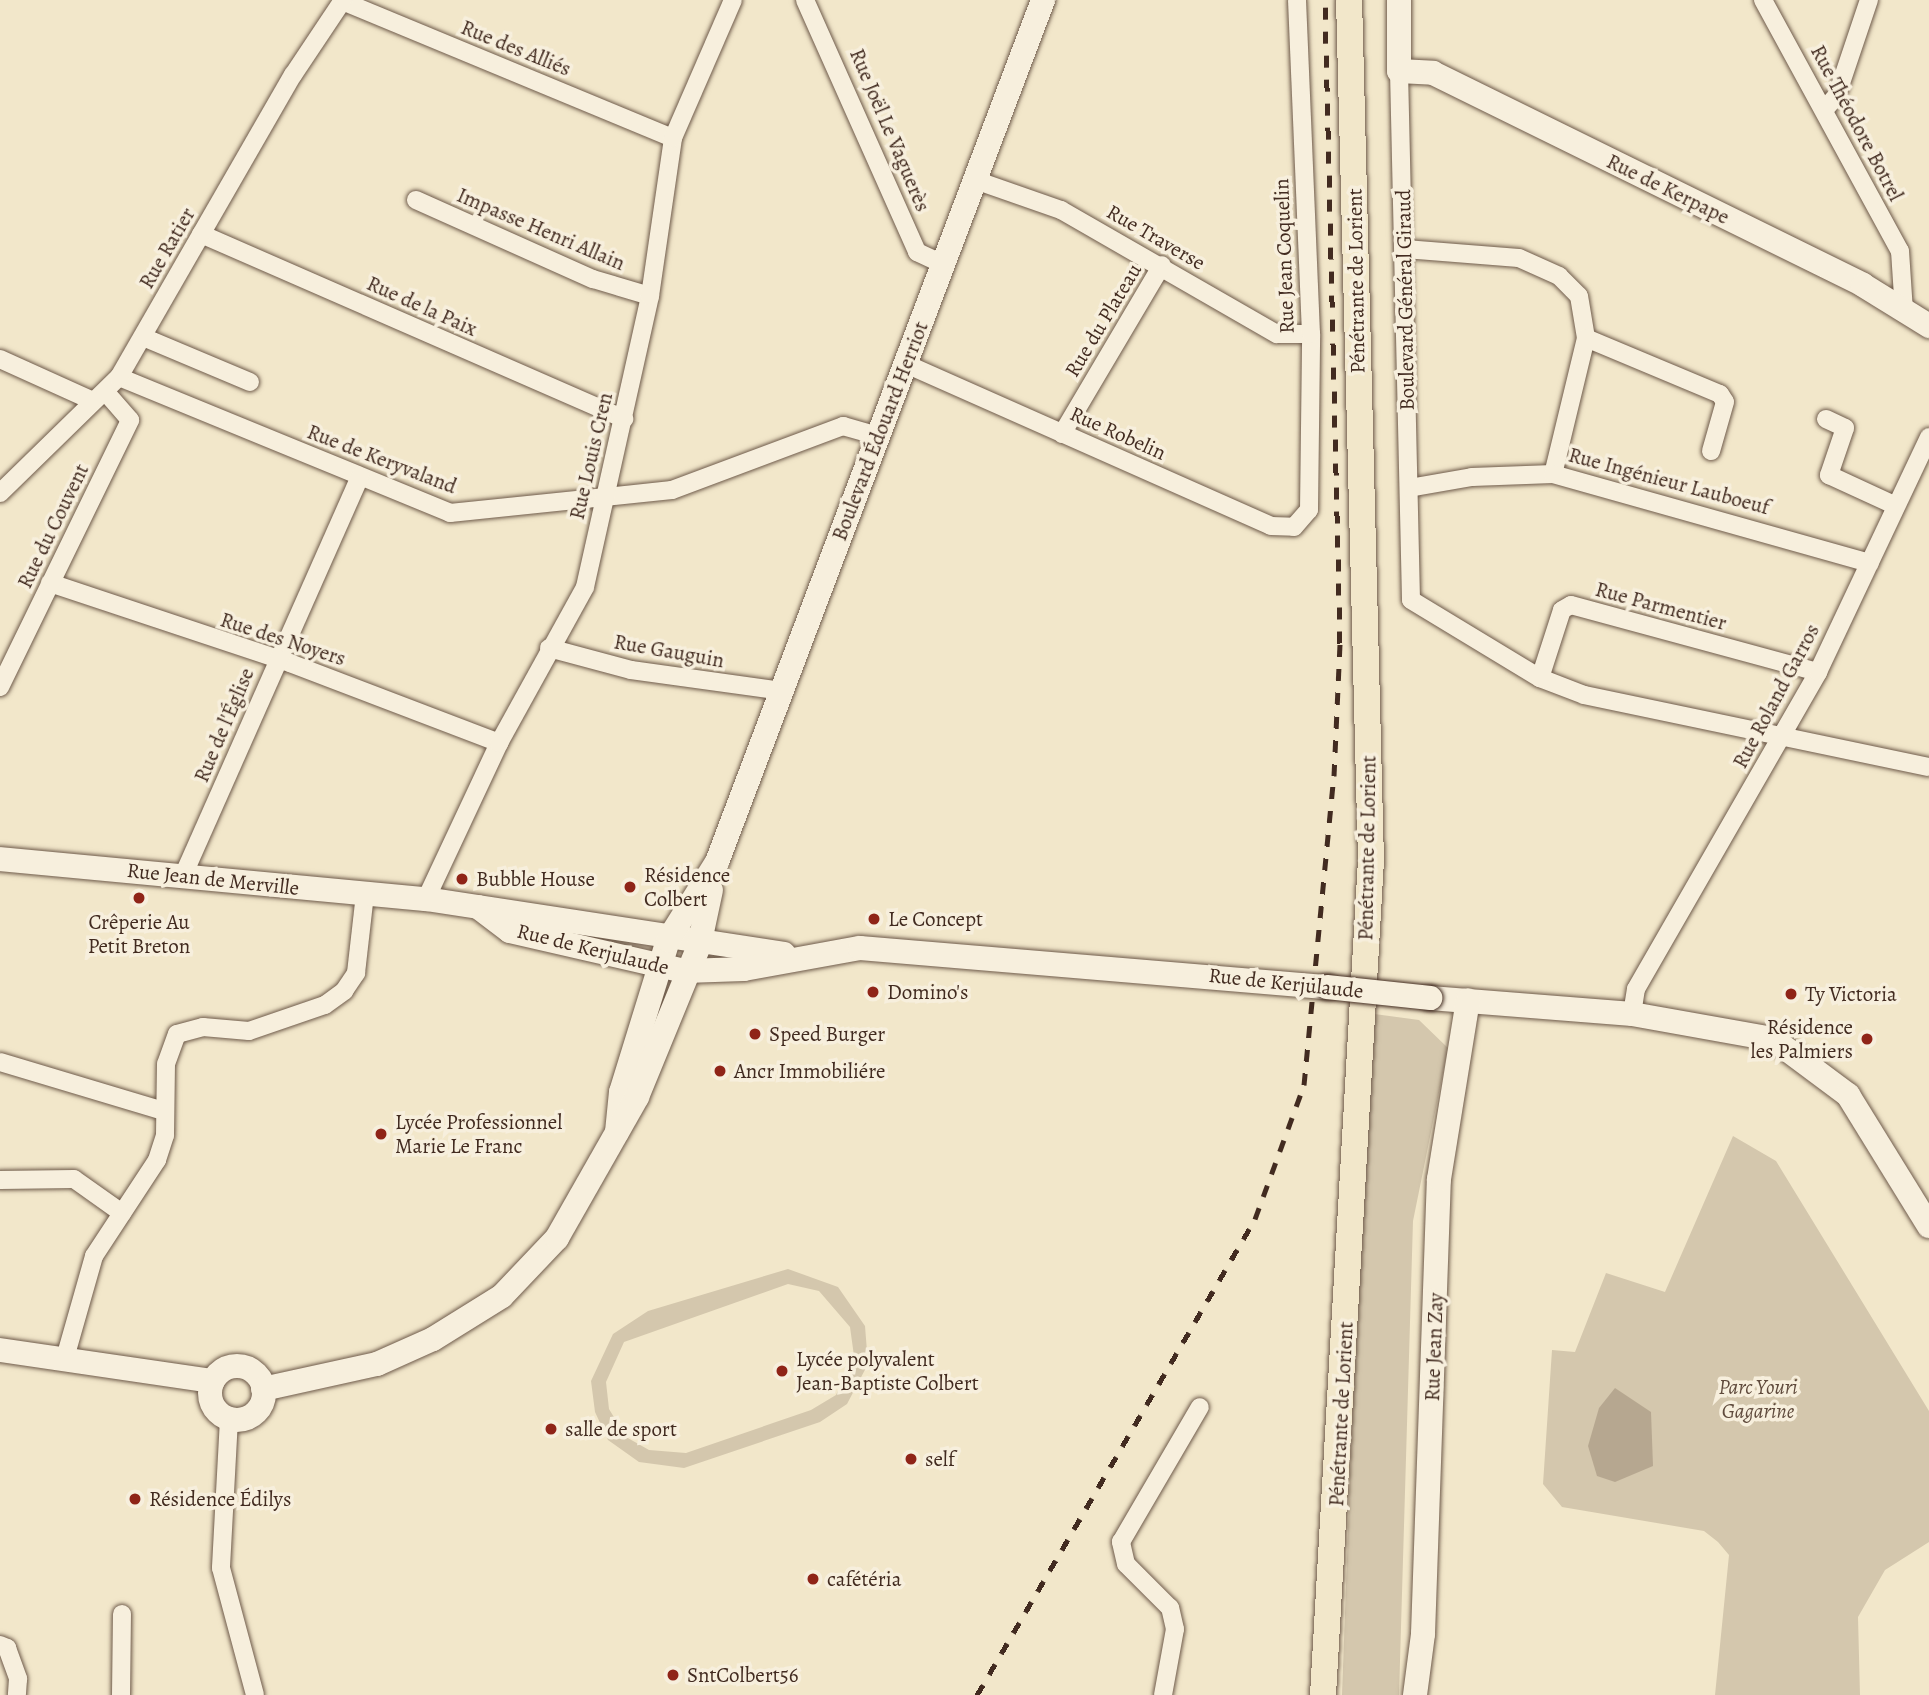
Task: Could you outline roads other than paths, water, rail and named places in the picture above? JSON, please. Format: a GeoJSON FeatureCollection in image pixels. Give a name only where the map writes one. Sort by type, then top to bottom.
{"type":"FeatureCollection","features":[{"type":"Feature","properties":{"kind":"main road","name":"Boulevard Édouard Herriot"},"geometry":{"type":"LineString","coordinates":[[264,1389],[377,1364],[502,1296],[557,1238],[637,1097],[685,971],[699,946],[717,862],[1043,0]]}},
{"type":"Feature","properties":{"kind":"main road","name":"Pénétrante de Lorient"},"geometry":{"type":"LineString","coordinates":[[1323,1695],[1371,862],[1349,0]]}},
{"type":"Feature","properties":{"kind":"main road","name":"Boulevard Général Giraud"},"geometry":{"type":"LineString","coordinates":[[1399,0],[1399,71]]}},
{"type":"Feature","properties":{"kind":"main road","name":"Rue de Kerpape"},"geometry":{"type":"LineString","coordinates":[[1399,71],[1433,74],[1863,285],[1929,326]]}},
{"type":"Feature","properties":{"kind":"main road","name":"Rue Jean de Merville"},"geometry":{"type":"LineString","coordinates":[[0,859],[426,899]]}},
{"type":"Feature","properties":{"kind":"main road","name":"Boulevard Édouard Herriot"},"geometry":{"type":"LineString","coordinates":[[617,1132],[621,1092],[668,940],[717,862]]}},
{"type":"Feature","properties":{"kind":"main road","name":"Rue de Kerjulaude"},"geometry":{"type":"LineString","coordinates":[[426,899],[699,946],[783,953],[798,961]]}},
{"type":"Feature","properties":{"kind":"main road","name":"Rue de Kerjulaude"},"geometry":{"type":"LineString","coordinates":[[478,907],[510,931],[660,968],[685,971],[798,961],[860,948],[974,953],[1430,998],[1632,1014],[1773,1038],[1848,1096],[1929,1226]]}},
{"type":"Feature","properties":{"kind":"main road"},"geometry":{"type":"LineString","coordinates":[[668,940],[685,971]]}},
{"type":"Feature","properties":{"kind":"main road","name":"Rue Jean Zay"},"geometry":{"type":"LineString","coordinates":[[1415,1695],[1423,1634],[1439,1179],[1468,1000]]}},
{"type":"Feature","properties":{"kind":"main road"},"geometry":{"type":"LineString","coordinates":[[0,1350],[213,1381]]}},
{"type":"Feature","properties":{"kind":"main road"},"geometry":{"type":"LineString","coordinates":[[227,1368],[246,1368],[264,1389],[252,1416],[229,1419],[212,1404],[213,1381],[227,1368]]}},
{"type":"Feature","properties":{"kind":"street","name":"Rue Louis Cren"},"geometry":{"type":"LineString","coordinates":[[426,899],[499,743],[585,587],[650,296],[673,138],[733,0]]}},
{"type":"Feature","properties":{"kind":"street","name":"Rue Joël Le Vaguerès"},"geometry":{"type":"LineString","coordinates":[[805,0],[917,252],[943,264]]}},
{"type":"Feature","properties":{"kind":"street","name":"Rue Jean Coquelin"},"geometry":{"type":"LineString","coordinates":[[1297,0],[1311,334],[1308,510]]}},
{"type":"Feature","properties":{"kind":"street","name":"Rue Théodore Botrel"},"geometry":{"type":"LineString","coordinates":[[1763,0],[1825,109],[1900,251],[1904,312]]}},
{"type":"Feature","properties":{"kind":"street"},"geometry":{"type":"LineString","coordinates":[[1825,109],[1837,94],[1869,0]]}},
{"type":"Feature","properties":{"kind":"street","name":"Rue des Alliés"},"geometry":{"type":"LineString","coordinates":[[343,1],[673,138]]}},
{"type":"Feature","properties":{"kind":"street","name":"Rue Ratier"},"geometry":{"type":"LineString","coordinates":[[0,493],[119,377],[201,234],[343,1]]}},
{"type":"Feature","properties":{"kind":"street","name":"Boulevard Général Giraud"},"geometry":{"type":"LineString","coordinates":[[1399,71],[1411,600],[1539,678]]}},
{"type":"Feature","properties":{"kind":"street","name":"Rue Traverse"},"geometry":{"type":"LineString","coordinates":[[975,180],[1061,210],[1162,265],[1277,334],[1311,334]]}},
{"type":"Feature","properties":{"kind":"street","name":"Impasse Henri Allain"},"geometry":{"type":"LineString","coordinates":[[416,200],[593,279],[650,296]]}},
{"type":"Feature","properties":{"kind":"street","name":"Rue de la Paix"},"geometry":{"type":"LineString","coordinates":[[201,234],[624,419]]}},
{"type":"Feature","properties":{"kind":"street"},"geometry":{"type":"LineString","coordinates":[[1405,249],[1498,254],[1541,267],[1579,296],[1586,338],[1553,474]]}},
{"type":"Feature","properties":{"kind":"street","name":"Rue du Plateau"},"geometry":{"type":"LineString","coordinates":[[1062,433],[1162,265]]}},
{"type":"Feature","properties":{"kind":"street"},"geometry":{"type":"LineString","coordinates":[[143,337],[250,382]]}},
{"type":"Feature","properties":{"kind":"street"},"geometry":{"type":"LineString","coordinates":[[1586,338],[1720,394],[1725,402],[1711,451]]}},
{"type":"Feature","properties":{"kind":"street"},"geometry":{"type":"LineString","coordinates":[[0,359],[99,396]]}},
{"type":"Feature","properties":{"kind":"street","name":"Rue Robelin"},"geometry":{"type":"LineString","coordinates":[[906,364],[1271,526],[1294,527],[1308,510]]}},
{"type":"Feature","properties":{"kind":"street","name":"Rue de Keryvaland"},"geometry":{"type":"LineString","coordinates":[[119,377],[450,513],[604,502],[672,490],[843,426],[878,436]]}},
{"type":"Feature","properties":{"kind":"street","name":"Rue du Couvent"},"geometry":{"type":"LineString","coordinates":[[0,687],[131,420],[99,396]]}},
{"type":"Feature","properties":{"kind":"street"},"geometry":{"type":"LineString","coordinates":[[1826,419],[1845,428],[1829,475],[1894,505]]}},
{"type":"Feature","properties":{"kind":"street","name":"Rue Roland Garros"},"geometry":{"type":"LineString","coordinates":[[1632,1014],[1632,996],[1647,968],[1818,672],[1870,563],[1894,505],[1929,437]]}},
{"type":"Feature","properties":{"kind":"street","name":"Rue Ingénieur Lauboeuf"},"geometry":{"type":"LineString","coordinates":[[1409,488],[1472,477],[1553,474],[1870,563]]}},
{"type":"Feature","properties":{"kind":"street","name":"Rue de l'Église"},"geometry":{"type":"LineString","coordinates":[[183,876],[360,476]]}},
{"type":"Feature","properties":{"kind":"street","name":"Rue des Noyers"},"geometry":{"type":"LineString","coordinates":[[50,583],[277,661],[499,743]]}},
{"type":"Feature","properties":{"kind":"street","name":"Rue Parmentier"},"geometry":{"type":"LineString","coordinates":[[1539,678],[1562,610],[1571,605],[1818,672]]}},
{"type":"Feature","properties":{"kind":"street","name":"Rue Gauguin"},"geometry":{"type":"LineString","coordinates":[[549,648],[631,670],[782,691]]}},
{"type":"Feature","properties":{"kind":"street"},"geometry":{"type":"LineString","coordinates":[[1539,678],[1626,707],[1929,767]]}},
{"type":"Feature","properties":{"kind":"street"},"geometry":{"type":"LineString","coordinates":[[65,1358],[94,1256],[157,1160],[166,1064],[177,1034],[203,1027],[249,1031],[325,1005],[344,991],[356,973],[365,894]]}},
{"type":"Feature","properties":{"kind":"street"},"geometry":{"type":"LineString","coordinates":[[0,1062],[163,1111]]}},
{"type":"Feature","properties":{"kind":"street"},"geometry":{"type":"LineString","coordinates":[[0,1180],[74,1179],[122,1213]]}},
{"type":"Feature","properties":{"kind":"street"},"geometry":{"type":"LineString","coordinates":[[1163,1695],[1175,1629],[1170,1608],[1126,1564],[1122,1542],[1200,1407]]}},
{"type":"Feature","properties":{"kind":"street"},"geometry":{"type":"LineString","coordinates":[[229,1419],[221,1568],[255,1695]]}},
{"type":"Feature","properties":{"kind":"street"},"geometry":{"type":"LineString","coordinates":[[121,1695],[122,1614]]}},
{"type":"Feature","properties":{"kind":"street"},"geometry":{"type":"LineString","coordinates":[[0,1645],[15,1669],[17,1695]]}},
{"type":"Feature","properties":{"kind":"railway"},"geometry":{"type":"LineString","coordinates":[[977,1695],[1255,1219],[1304,1085],[1334,776],[1340,643],[1325,0]]}},
{"type":"Feature","properties":{"kind":"place","name":"Bubble House"},"geometry":{"type":"Point","coordinates":[462,879]}},
{"type":"Feature","properties":{"kind":"place","name":"Résidence Colbert"},"geometry":{"type":"Point","coordinates":[630,887]}},
{"type":"Feature","properties":{"kind":"place","name":"Crêperie Au Petit Breton"},"geometry":{"type":"Point","coordinates":[139,898]}},
{"type":"Feature","properties":{"kind":"place","name":"Le Concept"},"geometry":{"type":"Point","coordinates":[874,919]}},
{"type":"Feature","properties":{"kind":"place","name":"Domino's"},"geometry":{"type":"Point","coordinates":[873,992]}},
{"type":"Feature","properties":{"kind":"place","name":"Ty Victoria"},"geometry":{"type":"Point","coordinates":[1791,994]}},
{"type":"Feature","properties":{"kind":"place","name":"Speed Burger"},"geometry":{"type":"Point","coordinates":[755,1034]}},
{"type":"Feature","properties":{"kind":"place","name":"Résidence les Palmiers"},"geometry":{"type":"Point","coordinates":[1867,1039]}},
{"type":"Feature","properties":{"kind":"place","name":"Ancr Immobiliére"},"geometry":{"type":"Point","coordinates":[720,1071]}},
{"type":"Feature","properties":{"kind":"place","name":"Lycée Professionnel Marie Le Franc"},"geometry":{"type":"Point","coordinates":[381,1134]}},
{"type":"Feature","properties":{"kind":"place","name":"Lycée polyvalent Jean-Baptiste Colbert"},"geometry":{"type":"Point","coordinates":[782,1371]}},
{"type":"Feature","properties":{"kind":"place","name":"salle de sport"},"geometry":{"type":"Point","coordinates":[551,1429]}},
{"type":"Feature","properties":{"kind":"place","name":"self"},"geometry":{"type":"Point","coordinates":[911,1459]}},
{"type":"Feature","properties":{"kind":"place","name":"Résidence Édilys"},"geometry":{"type":"Point","coordinates":[135,1499]}},
{"type":"Feature","properties":{"kind":"place","name":"cafétéria"},"geometry":{"type":"Point","coordinates":[813,1579]}},
{"type":"Feature","properties":{"kind":"place","name":"SntColbert56"},"geometry":{"type":"Point","coordinates":[673,1675]}},
{"type":"Feature","properties":{"kind":"park label","name":"Parc Youri Gagarine"},"geometry":{"type":"Point","coordinates":[1758,1399]}}]}
